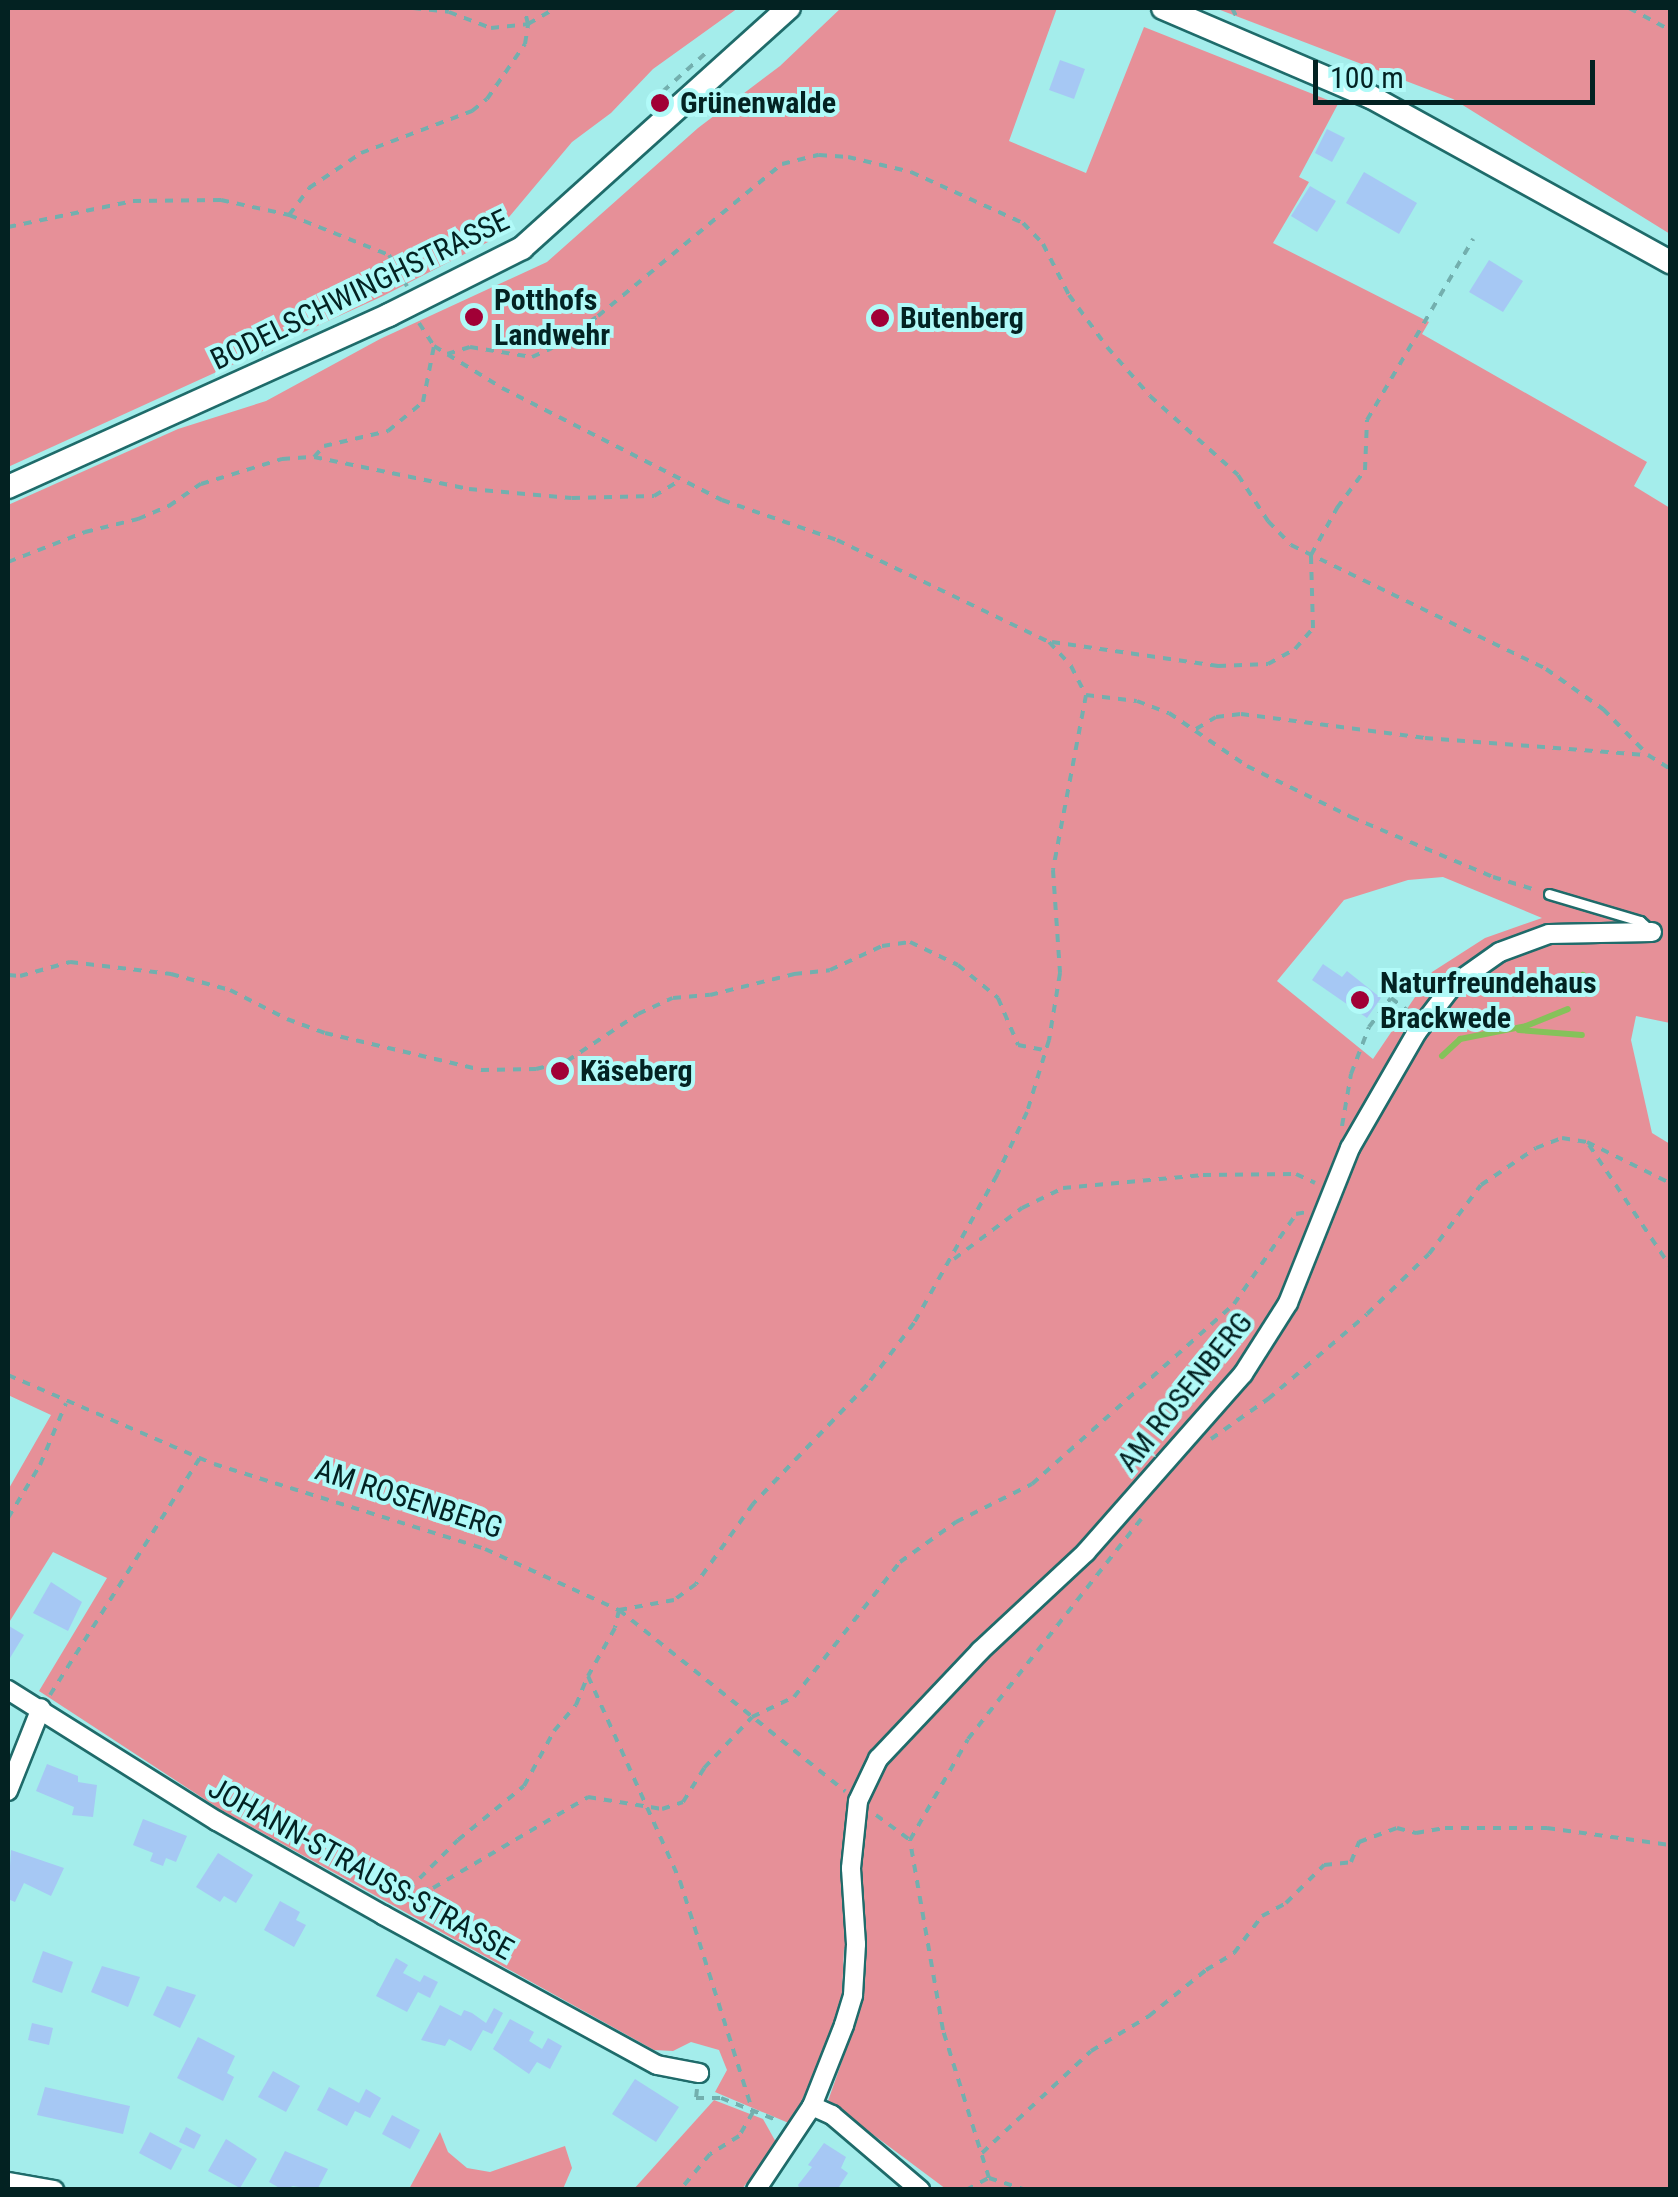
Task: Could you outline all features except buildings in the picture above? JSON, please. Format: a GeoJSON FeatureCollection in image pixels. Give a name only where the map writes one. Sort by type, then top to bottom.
{"type":"FeatureCollection","features":[{"type":"Feature","properties":{"kind":"street","name":"BODELSCHWINGHSTRASSE"},"geometry":{"type":"LineString","coordinates":[[8,486],[413,303],[522,248],[789,8]]}},
{"type":"Feature","properties":{"kind":"street"},"geometry":{"type":"LineString","coordinates":[[1163,8],[1371,97],[1670,262]]}},
{"type":"Feature","properties":{"kind":"street","name":"AM ROSENBERG"},"geometry":{"type":"LineString","coordinates":[[756,2190],[812,2106],[853,1995],[856,1944],[851,1868],[858,1801],[878,1759],[907,1723],[1086,1552],[1175,1454],[1267,1339],[1288,1303],[1350,1148],[1424,1022],[1453,985],[1500,952],[1550,934],[1652,932]]}},
{"type":"Feature","properties":{"kind":"street","name":"JOHANN-STRAUSS-STRASSE"},"geometry":{"type":"LineString","coordinates":[[8,1690],[217,1822],[383,1915],[658,2065],[698,2073]]}},
{"type":"Feature","properties":{"kind":"street"},"geometry":{"type":"LineString","coordinates":[[8,1791],[42,1708]]}},
{"type":"Feature","properties":{"kind":"street"},"geometry":{"type":"LineString","coordinates":[[812,2106],[832,2115],[920,2190]]}},
{"type":"Feature","properties":{"kind":"street"},"geometry":{"type":"LineString","coordinates":[[8,2182],[54,2190]]}},
{"type":"Feature","properties":{"kind":"lane"},"geometry":{"type":"LineString","coordinates":[[1550,894],[1640,921],[1652,932]]}},
{"type":"Feature","properties":{"kind":"path"},"geometry":{"type":"LineString","coordinates":[[413,8],[449,12],[491,28],[528,24],[556,8]]}},
{"type":"Feature","properties":{"kind":"path"},"geometry":{"type":"LineString","coordinates":[[289,215],[309,188],[362,153],[472,111],[487,99],[525,44],[528,24],[524,8]]}},
{"type":"Feature","properties":{"kind":"path"},"geometry":{"type":"LineString","coordinates":[[1629,8],[1670,30]]}},
{"type":"Feature","properties":{"kind":"path"},"geometry":{"type":"LineString","coordinates":[[648,105],[696,59],[721,45]]}},
{"type":"Feature","properties":{"kind":"path"},"geometry":{"type":"LineString","coordinates":[[448,354],[470,348],[532,357],[598,316],[766,173],[809,157],[870,160],[968,194],[1023,224],[1043,244],[1069,295],[1107,347],[1150,396],[1238,474],[1268,521],[1291,545],[1546,668],[1603,709],[1648,754],[1670,769]]}},
{"type":"Feature","properties":{"kind":"path"},"geometry":{"type":"LineString","coordinates":[[8,227],[96,206],[170,198],[221,200],[289,215],[389,254],[421,329],[434,346],[502,388],[722,500],[837,540],[1048,642],[1218,666],[1268,664],[1295,649],[1313,628],[1311,555],[1337,508],[1365,470],[1367,420],[1474,239]]}},
{"type":"Feature","properties":{"kind":"path"},"geometry":{"type":"LineString","coordinates":[[314,457],[324,446],[388,431],[422,402],[434,346]]}},
{"type":"Feature","properties":{"kind":"path"},"geometry":{"type":"LineString","coordinates":[[8,562],[85,532],[138,520],[169,506],[201,484],[244,468],[314,457],[469,489],[572,498],[654,496],[681,480]]}},
{"type":"Feature","properties":{"kind":"path"},"geometry":{"type":"LineString","coordinates":[[383,1915],[524,1786],[554,1731],[576,1705],[620,1610],[674,1600],[696,1584],[753,1504],[867,1386],[914,1323],[950,1262],[1028,1112],[1060,973],[1053,870],[1086,695],[1071,666],[1048,642]]}},
{"type":"Feature","properties":{"kind":"path"},"geometry":{"type":"LineString","coordinates":[[1086,695],[1137,701],[1196,728],[1210,744],[1247,766],[1351,817],[1494,877],[1550,894]]}},
{"type":"Feature","properties":{"kind":"path"},"geometry":{"type":"LineString","coordinates":[[1196,728],[1216,716],[1241,714],[1425,738],[1648,754]]}},
{"type":"Feature","properties":{"kind":"path"},"geometry":{"type":"LineString","coordinates":[[8,975],[20,976],[70,962],[171,974],[230,990],[287,1020],[325,1033],[480,1070],[536,1070],[567,1061],[638,1014],[673,998],[710,995],[794,974],[830,970],[882,946],[910,942],[958,964],[998,998],[1018,1044],[1045,1050]]}},
{"type":"Feature","properties":{"kind":"path"},"geometry":{"type":"LineString","coordinates":[[1340,1132],[1350,1074],[1370,1027],[1391,998],[1424,1022]]}},
{"type":"Feature","properties":{"kind":"path"},"geometry":{"type":"LineString","coordinates":[[1175,1454],[1206,1443],[1268,1399],[1367,1314],[1429,1254],[1481,1185],[1536,1148],[1562,1138],[1587,1142],[1670,1183]]}},
{"type":"Feature","properties":{"kind":"path"},"geometry":{"type":"LineString","coordinates":[[1587,1142],[1670,1266]]}},
{"type":"Feature","properties":{"kind":"path"},"geometry":{"type":"LineString","coordinates":[[950,1262],[1022,1208],[1063,1188],[1203,1175],[1296,1174],[1332,1199]]}},
{"type":"Feature","properties":{"kind":"path"},"geometry":{"type":"LineString","coordinates":[[405,1893],[433,1888],[588,1797],[662,1809],[683,1802],[704,1768],[752,1716],[794,1697],[900,1562],[956,1522],[1032,1484],[1234,1304],[1296,1214],[1332,1199]]}},
{"type":"Feature","properties":{"kind":"path","name":"AM ROSENBERG"},"geometry":{"type":"LineString","coordinates":[[8,1376],[200,1458],[485,1549],[620,1610],[858,1801]]}},
{"type":"Feature","properties":{"kind":"path"},"geometry":{"type":"LineString","coordinates":[[8,1518],[40,1465],[66,1403]]}},
{"type":"Feature","properties":{"kind":"path"},"geometry":{"type":"LineString","coordinates":[[42,1708],[200,1458]]}},
{"type":"Feature","properties":{"kind":"path"},"geometry":{"type":"LineString","coordinates":[[989,2178],[944,2030],[910,1840],[968,1739],[1141,1520],[1154,1476]]}},
{"type":"Feature","properties":{"kind":"path"},"geometry":{"type":"LineString","coordinates":[[588,1676],[680,1882],[717,2010],[749,2089],[752,2112],[739,2136],[710,2154],[680,2190]]}},
{"type":"Feature","properties":{"kind":"path"},"geometry":{"type":"LineString","coordinates":[[858,1801],[910,1840]]}},
{"type":"Feature","properties":{"kind":"path"},"geometry":{"type":"LineString","coordinates":[[982,2152],[1091,2051],[1150,2016],[1206,1970],[1234,1953],[1262,1916],[1286,1903],[1324,1865],[1350,1862],[1359,1842],[1397,1828],[1416,1833],[1446,1828],[1547,1828],[1670,1845]]}},
{"type":"Feature","properties":{"kind":"path"},"geometry":{"type":"LineString","coordinates":[[698,2073],[696,2098],[721,2098],[798,2128]]}},
{"type":"Feature","properties":{"kind":"path"},"geometry":{"type":"LineString","coordinates":[[966,2190],[989,2178],[1024,2190]]}},
{"type":"Feature","properties":{"kind":"shaded area"},"geometry":{"type":"Polygon","coordinates":[[[8,8],[738,8],[653,69],[611,113],[572,142],[488,242],[383,296],[8,467],[8,8]]]}},
{"type":"Feature","properties":{"kind":"shaded area"},"geometry":{"type":"Polygon","coordinates":[[[841,8],[1057,8],[1009,141],[1086,173],[1144,27],[1338,104],[1299,177],[1309,182],[1273,243],[1429,322],[1422,334],[1647,462],[1634,486],[1670,508],[1670,1023],[1636,1016],[1631,1040],[1652,1133],[1670,1144],[1670,2189],[946,2189],[828,2101],[862,2004],[863,1962],[844,1948],[842,1997],[826,2047],[791,2124],[715,2092],[727,2070],[719,2050],[691,2042],[673,2051],[654,2050],[221,1810],[39,1691],[107,1578],[53,1552],[8,1624],[8,1490],[51,1415],[8,1395],[8,505],[178,429],[266,401],[380,339],[547,262],[698,128],[780,66],[841,8]],[[1443,877],[1408,880],[1344,900],[1277,981],[1373,1059],[1432,972],[1485,938],[1542,918],[1443,877]]]}},
{"type":"Feature","properties":{"kind":"shaded area"},"geometry":{"type":"Polygon","coordinates":[[[1215,8],[1670,8],[1670,234],[1453,99],[1215,8]]]}},
{"type":"Feature","properties":{"kind":"shaded area"},"geometry":{"type":"Polygon","coordinates":[[[714,2100],[763,2119],[777,2144],[742,2189],[633,2190],[714,2100]]]}},
{"type":"Feature","properties":{"kind":"shaded area"},"geometry":{"type":"Polygon","coordinates":[[[440,2132],[448,2152],[467,2168],[490,2172],[565,2146],[572,2168],[563,2189],[409,2189],[440,2132]]]}},
{"type":"Feature","properties":{"kind":"waterway"},"geometry":{"type":"LineString","coordinates":[[1578,990],[1583,975]]}},
{"type":"Feature","properties":{"kind":"waterway"},"geometry":{"type":"LineString","coordinates":[[1442,1056],[1460,1039],[1526,1026],[1568,1009]]}},
{"type":"Feature","properties":{"kind":"waterway"},"geometry":{"type":"LineString","coordinates":[[1519,1030],[1582,1035]]}},
{"type":"Feature","properties":{"kind":"place","name":"Grünenwalde"},"geometry":{"type":"Point","coordinates":[660,103]}},
{"type":"Feature","properties":{"kind":"place","name":"Potthofs Landwehr"},"geometry":{"type":"Point","coordinates":[474,317]}},
{"type":"Feature","properties":{"kind":"place","name":"Butenberg"},"geometry":{"type":"Point","coordinates":[880,318]}},
{"type":"Feature","properties":{"kind":"place","name":"Naturfreundehaus Brackwede"},"geometry":{"type":"Point","coordinates":[1360,1000]}},
{"type":"Feature","properties":{"kind":"place","name":"Käseberg"},"geometry":{"type":"Point","coordinates":[560,1071]}}]}
